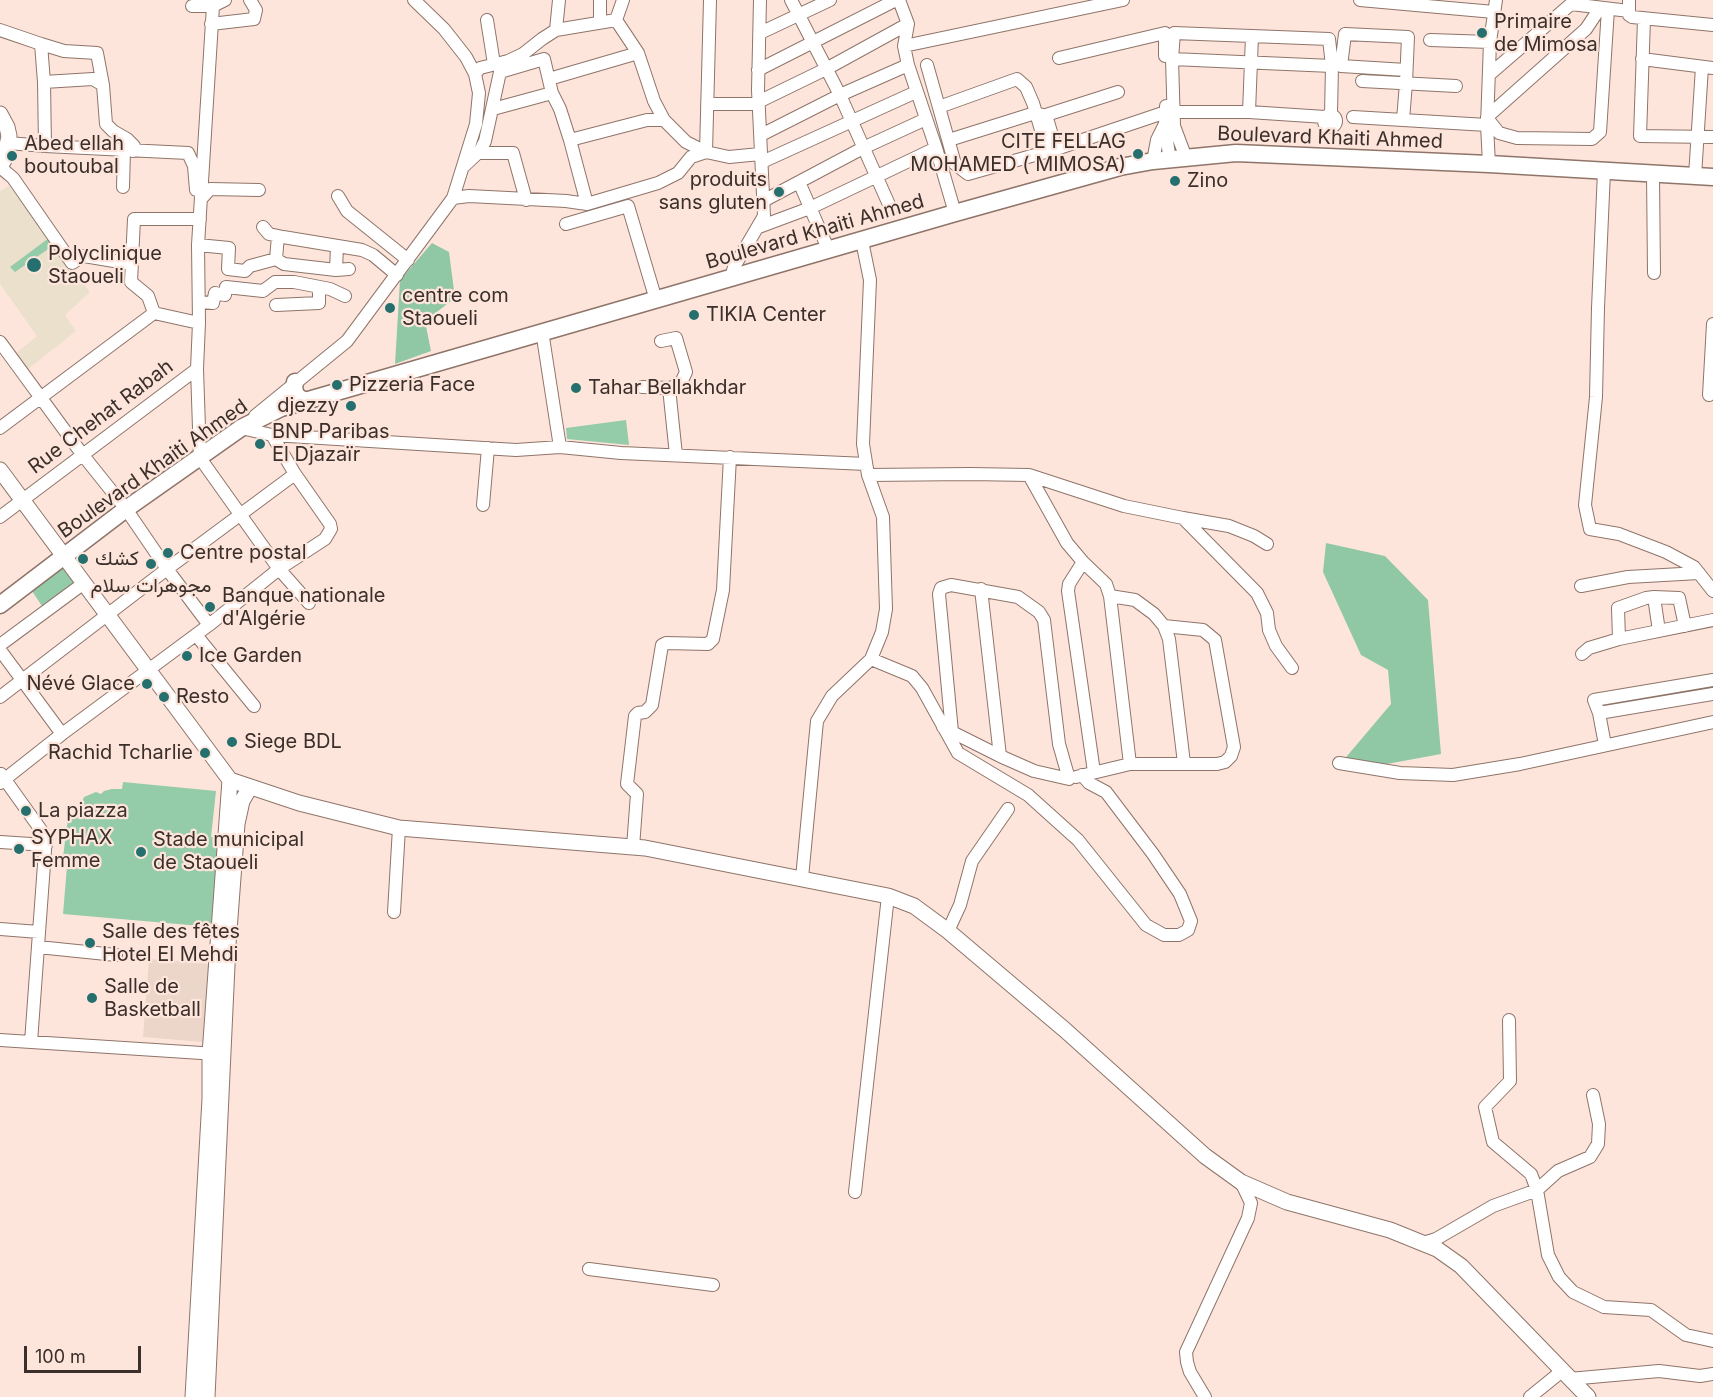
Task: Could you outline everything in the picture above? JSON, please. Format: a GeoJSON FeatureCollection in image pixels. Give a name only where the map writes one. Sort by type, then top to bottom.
{"type":"FeatureCollection","features":[{"type":"Feature","properties":{"kind":"highway","name":"Boulevard Khaiti Ahmed"},"geometry":{"type":"LineString","coordinates":[[0,605],[126,509],[241,428],[281,408],[542,331],[1120,167],[1236,153],[1713,177]]}},
{"type":"Feature","properties":{"kind":"highway"},"geometry":{"type":"LineString","coordinates":[[295,382],[296,395],[308,400]]}},
{"type":"Feature","properties":{"kind":"main road"},"geometry":{"type":"LineString","coordinates":[[0,114],[7,127],[8,143],[0,167]]}},
{"type":"Feature","properties":{"kind":"main road"},"geometry":{"type":"LineString","coordinates":[[0,470],[230,780],[299,803],[399,828],[633,847],[888,896],[914,906],[948,931],[1065,1030],[1204,1156],[1241,1182],[1287,1202],[1390,1230],[1437,1249],[1461,1266],[1588,1397]]}},
{"type":"Feature","properties":{"kind":"main road"},"geometry":{"type":"LineString","coordinates":[[207,1397],[216,1054],[230,780]]}},
{"type":"Feature","properties":{"kind":"main road"},"geometry":{"type":"LineString","coordinates":[[193,1397],[200,1159],[216,1054],[228,944],[237,824],[242,801],[250,787]]}},
{"type":"Feature","properties":{"kind":"street"},"geometry":{"type":"LineString","coordinates":[[192,6],[213,6],[225,0]]}},
{"type":"Feature","properties":{"kind":"street"},"geometry":{"type":"LineString","coordinates":[[211,24],[254,19],[256,10],[250,0]]}},
{"type":"Feature","properties":{"kind":"street"},"geometry":{"type":"LineString","coordinates":[[241,428],[346,341],[453,198],[476,124],[478,93],[475,74],[466,57],[444,29],[414,0]]}},
{"type":"Feature","properties":{"kind":"street"},"geometry":{"type":"LineString","coordinates":[[556,30],[558,0]]}},
{"type":"Feature","properties":{"kind":"street"},"geometry":{"type":"LineString","coordinates":[[600,0],[600,22]]}},
{"type":"Feature","properties":{"kind":"street"},"geometry":{"type":"LineString","coordinates":[[616,20],[623,0]]}},
{"type":"Feature","properties":{"kind":"street"},"geometry":{"type":"LineString","coordinates":[[706,152],[710,0]]}},
{"type":"Feature","properties":{"kind":"street"},"geometry":{"type":"LineString","coordinates":[[731,278],[734,267],[764,216],[765,200],[758,101],[760,3],[773,0]]}},
{"type":"Feature","properties":{"kind":"street"},"geometry":{"type":"LineString","coordinates":[[791,0],[840,95],[891,210]]}},
{"type":"Feature","properties":{"kind":"street"},"geometry":{"type":"LineString","coordinates":[[760,33],[830,0]]}},
{"type":"Feature","properties":{"kind":"street"},"geometry":{"type":"LineString","coordinates":[[758,70],[898,0],[908,24],[904,46],[908,65],[955,213]]}},
{"type":"Feature","properties":{"kind":"street"},"geometry":{"type":"LineString","coordinates":[[904,46],[1122,0]]}},
{"type":"Feature","properties":{"kind":"street"},"geometry":{"type":"LineString","coordinates":[[1360,0],[1495,6],[1490,42],[1487,120],[1489,164]]}},
{"type":"Feature","properties":{"kind":"street"},"geometry":{"type":"LineString","coordinates":[[1490,74],[1571,3],[1604,8],[1629,5],[1631,17],[1713,25]]}},
{"type":"Feature","properties":{"kind":"street"},"geometry":{"type":"LineString","coordinates":[[213,6],[199,166],[202,198],[198,245],[197,369],[200,458],[279,569],[309,603]]}},
{"type":"Feature","properties":{"kind":"street"},"geometry":{"type":"LineString","coordinates":[[1353,117],[1403,120],[1487,120],[1586,29],[1604,8]]}},
{"type":"Feature","properties":{"kind":"street"},"geometry":{"type":"LineString","coordinates":[[1487,120],[1499,133],[1517,138],[1592,139],[1600,132],[1604,8]]}},
{"type":"Feature","properties":{"kind":"street"},"geometry":{"type":"LineString","coordinates":[[1644,19],[1640,136],[1713,137]]}},
{"type":"Feature","properties":{"kind":"street"},"geometry":{"type":"LineString","coordinates":[[487,20],[494,64]]}},
{"type":"Feature","properties":{"kind":"street"},"geometry":{"type":"LineString","coordinates":[[475,74],[480,68],[508,61],[523,54],[556,30],[616,20]]}},
{"type":"Feature","properties":{"kind":"street"},"geometry":{"type":"LineString","coordinates":[[616,20],[638,53],[654,100],[664,120],[686,142],[706,152],[729,157],[761,158],[916,92]]}},
{"type":"Feature","properties":{"kind":"street"},"geometry":{"type":"LineString","coordinates":[[707,104],[754,104],[826,69],[908,24]]}},
{"type":"Feature","properties":{"kind":"street"},"geometry":{"type":"LineString","coordinates":[[0,30],[64,51],[97,53],[103,85],[106,124],[134,146],[129,151],[123,187]]}},
{"type":"Feature","properties":{"kind":"street"},"geometry":{"type":"LineString","coordinates":[[1059,58],[1164,33],[1170,119],[1167,141],[1170,160]]}},
{"type":"Feature","properties":{"kind":"street"},"geometry":{"type":"LineString","coordinates":[[927,65],[955,164],[968,174],[1051,149],[1170,119],[1249,112],[1328,115],[1332,66],[1329,39],[1174,33],[1170,119],[1170,160]]}},
{"type":"Feature","properties":{"kind":"street"},"geometry":{"type":"LineString","coordinates":[[1403,120],[1408,37],[1345,34],[1341,66],[1406,70]]}},
{"type":"Feature","properties":{"kind":"street"},"geometry":{"type":"LineString","coordinates":[[1249,112],[1252,36]]}},
{"type":"Feature","properties":{"kind":"street"},"geometry":{"type":"LineString","coordinates":[[1430,40],[1490,42]]}},
{"type":"Feature","properties":{"kind":"street"},"geometry":{"type":"LineString","coordinates":[[40,44],[44,82],[45,146]]}},
{"type":"Feature","properties":{"kind":"street"},"geometry":{"type":"LineString","coordinates":[[549,79],[638,53]]}},
{"type":"Feature","properties":{"kind":"street"},"geometry":{"type":"LineString","coordinates":[[464,166],[478,153],[484,141],[500,72],[544,59],[552,93],[570,140],[587,204]]}},
{"type":"Feature","properties":{"kind":"street"},"geometry":{"type":"LineString","coordinates":[[1172,59],[1332,66]]}},
{"type":"Feature","properties":{"kind":"street"},"geometry":{"type":"LineString","coordinates":[[1642,59],[1707,67],[1695,176]]}},
{"type":"Feature","properties":{"kind":"street"},"geometry":{"type":"LineString","coordinates":[[761,135],[840,95],[908,65]]}},
{"type":"Feature","properties":{"kind":"street"},"geometry":{"type":"LineString","coordinates":[[44,82],[93,79],[103,85]]}},
{"type":"Feature","properties":{"kind":"street"},"geometry":{"type":"LineString","coordinates":[[939,107],[1017,79],[1026,87],[1040,114],[1051,149]]}},
{"type":"Feature","properties":{"kind":"street"},"geometry":{"type":"LineString","coordinates":[[1362,81],[1456,86]]}},
{"type":"Feature","properties":{"kind":"street"},"geometry":{"type":"LineString","coordinates":[[949,140],[1118,92]]}},
{"type":"Feature","properties":{"kind":"street"},"geometry":{"type":"LineString","coordinates":[[493,109],[552,93]]}},
{"type":"Feature","properties":{"kind":"street"},"geometry":{"type":"LineString","coordinates":[[765,200],[863,148],[926,119]]}},
{"type":"Feature","properties":{"kind":"street"},"geometry":{"type":"LineString","coordinates":[[1170,119],[1157,140],[1170,160]]}},
{"type":"Feature","properties":{"kind":"street"},"geometry":{"type":"LineString","coordinates":[[570,140],[647,120],[664,120]]}},
{"type":"Feature","properties":{"kind":"street"},"geometry":{"type":"LineString","coordinates":[[8,143],[188,153],[199,166]]}},
{"type":"Feature","properties":{"kind":"street"},"geometry":{"type":"LineString","coordinates":[[759,227],[810,208],[936,148]]}},
{"type":"Feature","properties":{"kind":"street"},"geometry":{"type":"LineString","coordinates":[[453,198],[469,196],[587,204],[658,183],[678,173],[691,157],[706,152]]}},
{"type":"Feature","properties":{"kind":"street"},"geometry":{"type":"LineString","coordinates":[[478,153],[513,153],[526,200]]}},
{"type":"Feature","properties":{"kind":"street"},"geometry":{"type":"LineString","coordinates":[[0,167],[13,178],[72,263],[84,256],[132,264]]}},
{"type":"Feature","properties":{"kind":"street"},"geometry":{"type":"LineString","coordinates":[[1604,171],[1596,398],[1585,505],[1590,529],[1619,534],[1666,552],[1694,567],[1713,591]]}},
{"type":"Feature","properties":{"kind":"street"},"geometry":{"type":"LineString","coordinates":[[1653,174],[1654,273]]}},
{"type":"Feature","properties":{"kind":"street"},"geometry":{"type":"LineString","coordinates":[[799,182],[829,251]]}},
{"type":"Feature","properties":{"kind":"street"},"geometry":{"type":"LineString","coordinates":[[202,198],[210,189],[259,190]]}},
{"type":"Feature","properties":{"kind":"street"},"geometry":{"type":"LineString","coordinates":[[338,196],[347,211],[408,260]]}},
{"type":"Feature","properties":{"kind":"street"},"geometry":{"type":"LineString","coordinates":[[566,224],[628,206],[656,300]]}},
{"type":"Feature","properties":{"kind":"street"},"geometry":{"type":"LineString","coordinates":[[154,313],[148,296],[131,282],[134,219],[200,219]]}},
{"type":"Feature","properties":{"kind":"street"},"geometry":{"type":"LineString","coordinates":[[262,227],[269,234],[362,250],[373,255],[397,274]]}},
{"type":"Feature","properties":{"kind":"street"},"geometry":{"type":"LineString","coordinates":[[278,236],[283,282]]}},
{"type":"Feature","properties":{"kind":"street"},"geometry":{"type":"LineString","coordinates":[[802,878],[818,721],[832,696],[871,659],[882,632],[886,609],[883,517],[867,470],[863,444],[870,280],[862,241]]}},
{"type":"Feature","properties":{"kind":"street"},"geometry":{"type":"LineString","coordinates":[[198,245],[229,248],[228,269],[245,271],[250,266],[280,261],[336,270],[349,269]]}},
{"type":"Feature","properties":{"kind":"street"},"geometry":{"type":"LineString","coordinates":[[336,270],[337,246]]}},
{"type":"Feature","properties":{"kind":"street"},"geometry":{"type":"LineString","coordinates":[[199,302],[213,303],[215,293],[225,294],[226,287],[263,291],[275,282],[294,282],[330,289],[345,296]]}},
{"type":"Feature","properties":{"kind":"street"},"geometry":{"type":"LineString","coordinates":[[276,305],[319,303],[319,287]]}},
{"type":"Feature","properties":{"kind":"street"},"geometry":{"type":"LineString","coordinates":[[0,428],[154,313],[199,323]]}},
{"type":"Feature","properties":{"kind":"street"},"geometry":{"type":"LineString","coordinates":[[1708,395],[1713,324]]}},
{"type":"Feature","properties":{"kind":"street"},"geometry":{"type":"LineString","coordinates":[[542,331],[560,447]]}},
{"type":"Feature","properties":{"kind":"street"},"geometry":{"type":"LineString","coordinates":[[642,387],[669,388],[680,385],[686,372],[676,338],[661,341]]}},
{"type":"Feature","properties":{"kind":"street"},"geometry":{"type":"LineString","coordinates":[[0,342],[82,454],[126,509],[209,625]]}},
{"type":"Feature","properties":{"kind":"street","name":"Rue Chehat Rabah"},"geometry":{"type":"LineString","coordinates":[[0,517],[197,369]]}},
{"type":"Feature","properties":{"kind":"street"},"geometry":{"type":"LineString","coordinates":[[669,388],[676,455]]}},
{"type":"Feature","properties":{"kind":"street"},"geometry":{"type":"LineString","coordinates":[[241,428],[272,435],[516,450],[560,447],[730,457],[867,470],[1029,476],[1124,506],[1229,526],[1267,544]]}},
{"type":"Feature","properties":{"kind":"street"},"geometry":{"type":"LineString","coordinates":[[31,1042],[46,837],[2,778],[196,636],[279,569],[325,539],[331,529],[330,524],[295,474],[272,435]]}},
{"type":"Feature","properties":{"kind":"street"},"geometry":{"type":"LineString","coordinates":[[483,505],[488,448]]}},
{"type":"Feature","properties":{"kind":"street"},"geometry":{"type":"LineString","coordinates":[[633,847],[637,794],[627,784],[635,716],[645,712],[652,705],[662,645],[666,643],[708,644],[713,639],[723,590],[730,457]]}},
{"type":"Feature","properties":{"kind":"street"},"geometry":{"type":"LineString","coordinates":[[0,697],[295,474]]}},
{"type":"Feature","properties":{"kind":"street"},"geometry":{"type":"LineString","coordinates":[[1029,476],[1067,543],[1106,584],[1110,596],[1130,764]]}},
{"type":"Feature","properties":{"kind":"street"},"geometry":{"type":"LineString","coordinates":[[1183,518],[1257,593],[1267,613],[1269,630],[1276,646],[1293,668]]}},
{"type":"Feature","properties":{"kind":"street"},"geometry":{"type":"LineString","coordinates":[[871,659],[912,676],[947,729],[958,753],[1028,795],[1078,840],[1146,925],[1164,935],[1179,935],[1188,930],[1191,921],[1180,894],[1106,792],[1089,783],[1068,591],[1083,562]]}},
{"type":"Feature","properties":{"kind":"street"},"geometry":{"type":"LineString","coordinates":[[1581,586],[1628,577],[1699,573]]}},
{"type":"Feature","properties":{"kind":"street"},"geometry":{"type":"LineString","coordinates":[[0,645],[84,583]]}},
{"type":"Feature","properties":{"kind":"street"},"geometry":{"type":"LineString","coordinates":[[947,729],[939,594],[941,588],[946,585],[981,589],[1018,597],[1039,612],[1044,620],[1059,744],[1069,779]]}},
{"type":"Feature","properties":{"kind":"street"},"geometry":{"type":"LineString","coordinates":[[981,589],[1000,756]]}},
{"type":"Feature","properties":{"kind":"street"},"geometry":{"type":"LineString","coordinates":[[1110,596],[1136,600],[1154,614],[1164,626],[1169,639],[1185,763]]}},
{"type":"Feature","properties":{"kind":"street"},"geometry":{"type":"LineString","coordinates":[[1618,639],[1618,608],[1654,597],[1679,598],[1685,626]]}},
{"type":"Feature","properties":{"kind":"street"},"geometry":{"type":"LineString","coordinates":[[1654,597],[1659,631]]}},
{"type":"Feature","properties":{"kind":"street"},"geometry":{"type":"LineString","coordinates":[[1582,654],[1589,648],[1618,639],[1713,620]]}},
{"type":"Feature","properties":{"kind":"street"},"geometry":{"type":"LineString","coordinates":[[947,729],[1034,771],[1069,779],[1130,764],[1217,764],[1225,762],[1231,756],[1234,747],[1215,640],[1203,630],[1164,626]]}},
{"type":"Feature","properties":{"kind":"street"},"geometry":{"type":"LineString","coordinates":[[196,636],[254,706]]}},
{"type":"Feature","properties":{"kind":"street"},"geometry":{"type":"LineString","coordinates":[[0,650],[62,734]]}},
{"type":"Feature","properties":{"kind":"street"},"geometry":{"type":"LineString","coordinates":[[1605,745],[1594,700],[1713,680]]}},
{"type":"Feature","properties":{"kind":"street"},"geometry":{"type":"LineString","coordinates":[[1599,713],[1713,694]]}},
{"type":"Feature","properties":{"kind":"street"},"geometry":{"type":"LineString","coordinates":[[1339,763],[1400,773],[1453,775],[1520,764],[1662,735],[1713,722]]}},
{"type":"Feature","properties":{"kind":"street"},"geometry":{"type":"LineString","coordinates":[[948,931],[960,905],[972,861],[1008,809]]}},
{"type":"Feature","properties":{"kind":"street"},"geometry":{"type":"LineString","coordinates":[[394,912],[399,828]]}},
{"type":"Feature","properties":{"kind":"street"},"geometry":{"type":"LineString","coordinates":[[0,842],[46,845]]}},
{"type":"Feature","properties":{"kind":"street"},"geometry":{"type":"LineString","coordinates":[[855,1192],[888,896]]}},
{"type":"Feature","properties":{"kind":"street"},"geometry":{"type":"LineString","coordinates":[[0,929],[39,932]]}},
{"type":"Feature","properties":{"kind":"street"},"geometry":{"type":"LineString","coordinates":[[38,947],[116,955]]}},
{"type":"Feature","properties":{"kind":"street"},"geometry":{"type":"LineString","coordinates":[[1509,1020],[1510,1081],[1485,1107],[1493,1142],[1531,1174],[1537,1190],[1548,1255],[1558,1276],[1573,1292],[1604,1307],[1651,1310],[1686,1335],[1713,1341]]}},
{"type":"Feature","properties":{"kind":"street"},"geometry":{"type":"LineString","coordinates":[[0,1040],[216,1054]]}},
{"type":"Feature","properties":{"kind":"street"},"geometry":{"type":"LineString","coordinates":[[1423,1243],[1436,1239],[1494,1206],[1537,1190],[1558,1171],[1590,1157],[1598,1144],[1599,1124],[1593,1095]]}},
{"type":"Feature","properties":{"kind":"street"},"geometry":{"type":"LineString","coordinates":[[1205,1397],[1190,1372],[1186,1352],[1248,1218],[1251,1203],[1241,1182]]}},
{"type":"Feature","properties":{"kind":"street"},"geometry":{"type":"LineString","coordinates":[[589,1269],[713,1285]]}},
{"type":"Feature","properties":{"kind":"street"},"geometry":{"type":"LineString","coordinates":[[1530,1397],[1565,1375],[1659,1371],[1700,1376],[1713,1374]]}},
{"type":"Feature","properties":{"kind":"shaded area","name":"Polyclinique Staoueli"},"geometry":{"type":"Polygon","coordinates":[[[9,186],[90,292],[65,315],[76,331],[28,369],[16,353],[37,336],[0,284],[0,191],[9,186]]]}},
{"type":"Feature","properties":{"kind":"shaded area"},"geometry":{"type":"Polygon","coordinates":[[[149,959],[210,964],[203,1042],[143,1037],[149,959]]]}},
{"type":"Feature","properties":{"kind":"green space"},"geometry":{"type":"Polygon","coordinates":[[[49,238],[54,245],[15,272],[10,267],[49,238]]]}},
{"type":"Feature","properties":{"kind":"green space"},"geometry":{"type":"Polygon","coordinates":[[[432,243],[449,252],[455,298],[425,321],[431,351],[395,364],[400,280],[432,243]]]}},
{"type":"Feature","properties":{"kind":"green space"},"geometry":{"type":"Polygon","coordinates":[[[626,420],[629,445],[567,439],[566,428],[626,420]]]}},
{"type":"Feature","properties":{"kind":"green space"},"geometry":{"type":"Polygon","coordinates":[[[1326,543],[1385,556],[1428,600],[1441,754],[1376,766],[1342,762],[1391,704],[1388,670],[1361,655],[1323,572],[1326,543]]]}},
{"type":"Feature","properties":{"kind":"green space"},"geometry":{"type":"Polygon","coordinates":[[[63,566],[75,584],[42,606],[30,588],[63,566]]]}},
{"type":"Feature","properties":{"kind":"green space","name":"Stade municipal de Staoueli"},"geometry":{"type":"Polygon","coordinates":[[[123,782],[216,791],[211,837],[219,838],[212,927],[63,914],[67,866],[62,865],[68,818],[76,818],[84,797],[96,792],[101,794],[112,789],[122,789],[123,782]]]}},
{"type":"Feature","properties":{"kind":"place","name":"Primaire de Mimosa"},"geometry":{"type":"Point","coordinates":[1482,33]}},
{"type":"Feature","properties":{"kind":"place","name":"CITE FELLAG MOHAMED ( MIMOSA)"},"geometry":{"type":"Point","coordinates":[1138,154]}},
{"type":"Feature","properties":{"kind":"place","name":"Abed ellah boutoubal"},"geometry":{"type":"Point","coordinates":[12,156]}},
{"type":"Feature","properties":{"kind":"place","name":"Zino"},"geometry":{"type":"Point","coordinates":[1175,181]}},
{"type":"Feature","properties":{"kind":"place","name":"produits sans gluten"},"geometry":{"type":"Point","coordinates":[779,192]}},
{"type":"Feature","properties":{"kind":"place","name":"Polyclinique Staoueli"},"geometry":{"type":"Point","coordinates":[34,265]}},
{"type":"Feature","properties":{"kind":"place","name":"centre com Staoueli"},"geometry":{"type":"Point","coordinates":[390,308]}},
{"type":"Feature","properties":{"kind":"place","name":"TIKIA Center"},"geometry":{"type":"Point","coordinates":[694,315]}},
{"type":"Feature","properties":{"kind":"place","name":"Pizzeria Face"},"geometry":{"type":"Point","coordinates":[337,385]}},
{"type":"Feature","properties":{"kind":"place","name":"Tahar Bellakhdar"},"geometry":{"type":"Point","coordinates":[576,388]}},
{"type":"Feature","properties":{"kind":"place","name":"djezzy"},"geometry":{"type":"Point","coordinates":[351,406]}},
{"type":"Feature","properties":{"kind":"place","name":"BNP Paribas El Djazaïr"},"geometry":{"type":"Point","coordinates":[260,444]}},
{"type":"Feature","properties":{"kind":"place","name":"Centre postal"},"geometry":{"type":"Point","coordinates":[168,553]}},
{"type":"Feature","properties":{"kind":"place","name":"كشك"},"geometry":{"type":"Point","coordinates":[83,559]}},
{"type":"Feature","properties":{"kind":"place","name":"مجوهرات سلام"},"geometry":{"type":"Point","coordinates":[151,564]}},
{"type":"Feature","properties":{"kind":"place","name":"Banque nationale d'Algérie"},"geometry":{"type":"Point","coordinates":[210,607]}},
{"type":"Feature","properties":{"kind":"place","name":"Ice Garden"},"geometry":{"type":"Point","coordinates":[187,656]}},
{"type":"Feature","properties":{"kind":"place","name":"Névé Glace"},"geometry":{"type":"Point","coordinates":[147,684]}},
{"type":"Feature","properties":{"kind":"place","name":"Resto"},"geometry":{"type":"Point","coordinates":[164,697]}},
{"type":"Feature","properties":{"kind":"place","name":"Siege BDL"},"geometry":{"type":"Point","coordinates":[232,742]}},
{"type":"Feature","properties":{"kind":"place","name":"Rachid Tcharlie"},"geometry":{"type":"Point","coordinates":[205,753]}},
{"type":"Feature","properties":{"kind":"place","name":"La piazza"},"geometry":{"type":"Point","coordinates":[26,811]}},
{"type":"Feature","properties":{"kind":"place","name":"SYPHAX Femme"},"geometry":{"type":"Point","coordinates":[19,849]}},
{"type":"Feature","properties":{"kind":"place","name":"Stade municipal de Staoueli"},"geometry":{"type":"Point","coordinates":[141,852]}},
{"type":"Feature","properties":{"kind":"place","name":"Salle des fêtes Hotel El Mehdi"},"geometry":{"type":"Point","coordinates":[90,943]}},
{"type":"Feature","properties":{"kind":"place","name":"Salle de Basketball"},"geometry":{"type":"Point","coordinates":[92,998]}}]}
